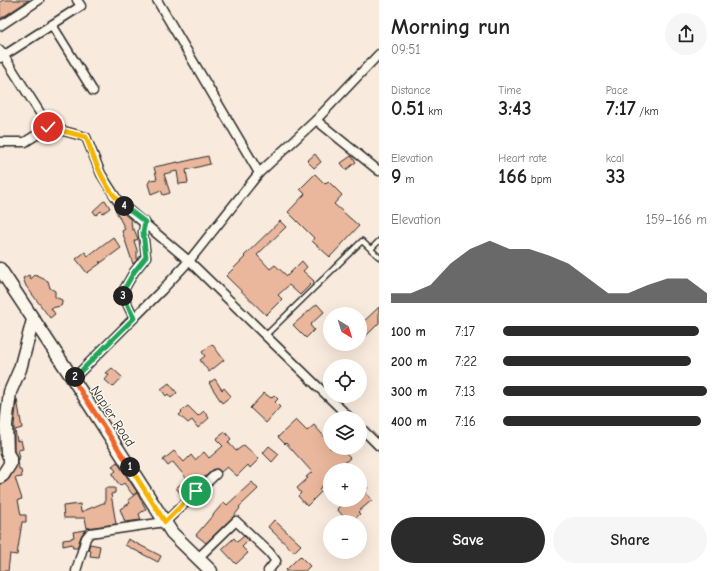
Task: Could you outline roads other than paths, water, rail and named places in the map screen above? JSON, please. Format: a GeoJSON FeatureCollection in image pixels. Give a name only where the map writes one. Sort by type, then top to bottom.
{"type":"FeatureCollection","features":[{"type":"Feature","properties":{"kind":"street"},"geometry":{"type":"LineString","coordinates":[[0,26],[39,0]]}},
{"type":"Feature","properties":{"kind":"street"},"geometry":{"type":"LineString","coordinates":[[77,0],[81,6],[52,25],[1,54],[48,127],[86,137],[101,174],[118,201],[145,222],[189,261],[264,336],[343,411]]}},
{"type":"Feature","properties":{"kind":"street"},"geometry":{"type":"LineString","coordinates":[[157,0],[259,172]]}},
{"type":"Feature","properties":{"kind":"street"},"geometry":{"type":"LineString","coordinates":[[52,25],[93,91]]}},
{"type":"Feature","properties":{"kind":"street"},"geometry":{"type":"LineString","coordinates":[[73,379],[189,261],[259,172],[316,120],[379,54]]}},
{"type":"Feature","properties":{"kind":"street"},"geometry":{"type":"LineString","coordinates":[[316,120],[379,171]]}},
{"type":"Feature","properties":{"kind":"street"},"geometry":{"type":"LineString","coordinates":[[0,142],[25,142],[48,127]]}},
{"type":"Feature","properties":{"kind":"street"},"geometry":{"type":"LineString","coordinates":[[134,318],[122,293],[134,272],[146,257],[143,232],[145,222]]}},
{"type":"Feature","properties":{"kind":"street","name":"Napier Road"},"geometry":{"type":"LineString","coordinates":[[0,269],[172,533],[211,571]]}},
{"type":"Feature","properties":{"kind":"street"},"geometry":{"type":"LineString","coordinates":[[0,477],[10,464],[10,458],[7,453],[5,397],[20,369],[33,320]]}},
{"type":"Feature","properties":{"kind":"street"},"geometry":{"type":"LineString","coordinates":[[367,434],[379,446]]}},
{"type":"Feature","properties":{"kind":"street"},"geometry":{"type":"LineString","coordinates":[[76,571],[86,538],[90,533],[165,522],[216,474]]}},
{"type":"Feature","properties":{"kind":"street"},"geometry":{"type":"LineString","coordinates":[[198,558],[236,521],[269,552],[276,561],[268,571]]}},
{"type":"Feature","properties":{"kind":"lane"},"geometry":{"type":"LineString","coordinates":[[264,336],[362,241],[379,257]]}},
{"type":"Feature","properties":{"kind":"lane"},"geometry":{"type":"LineString","coordinates":[[371,249],[379,241]]}}]}
